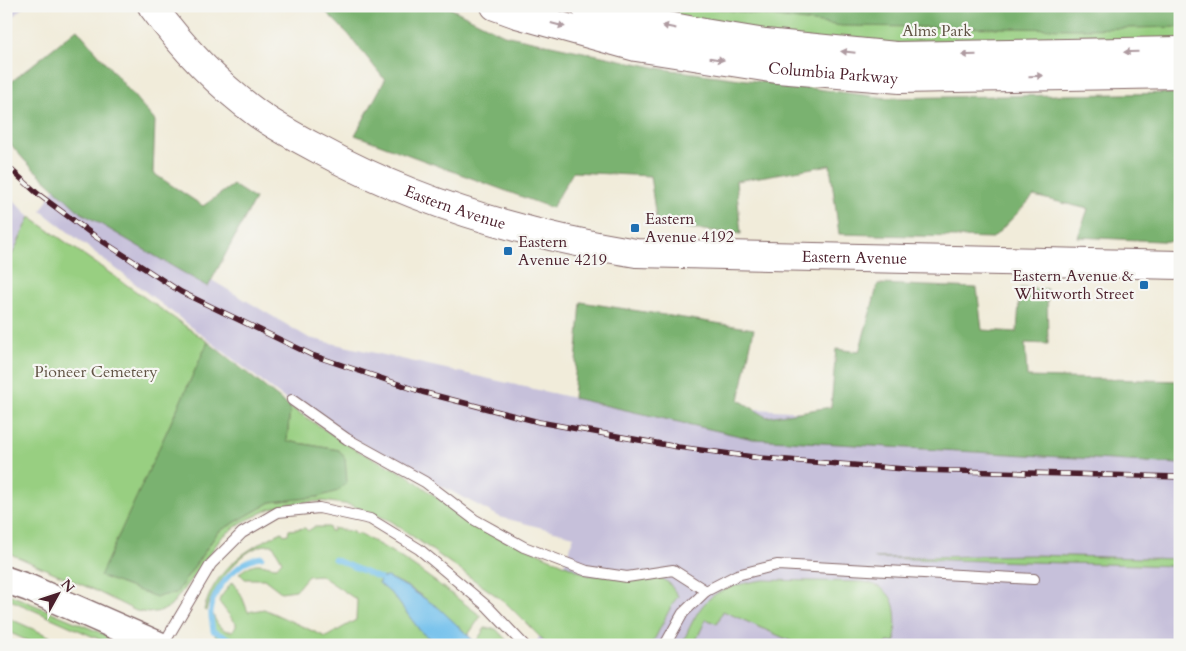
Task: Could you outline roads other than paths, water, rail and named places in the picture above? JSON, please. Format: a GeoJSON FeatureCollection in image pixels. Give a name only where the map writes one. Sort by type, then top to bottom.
{"type":"FeatureCollection","features":[{"type":"Feature","properties":{"kind":"main road","name":"Eastern Avenue"},"geometry":{"type":"LineString","coordinates":[[152,6],[164,23],[198,61],[226,88],[278,127],[342,162],[402,189],[462,212],[524,231],[636,253],[1180,265]]}},
{"type":"Feature","properties":{"kind":"main road","name":"Columbia Parkway"},"geometry":{"type":"LineString","coordinates":[[495,6],[516,14],[636,47],[777,69],[900,79],[1180,74]]}},
{"type":"Feature","properties":{"kind":"main road","name":"Columbia Parkway"},"geometry":{"type":"LineString","coordinates":[[585,6],[637,20],[721,36],[765,43],[896,56],[1180,51]]}},
{"type":"Feature","properties":{"kind":"street"},"geometry":{"type":"LineString","coordinates":[[6,580],[29,588],[161,645]]}},
{"type":"Feature","properties":{"kind":"lane"},"geometry":{"type":"LineString","coordinates":[[292,400],[347,439],[426,482],[475,520],[524,547],[587,570],[627,577],[673,570],[706,591]]}},
{"type":"Feature","properties":{"kind":"lane"},"geometry":{"type":"LineString","coordinates":[[161,645],[211,564],[242,534],[278,512],[319,508],[370,519],[419,549],[488,607],[524,645]]}},
{"type":"Feature","properties":{"kind":"lane"},"geometry":{"type":"LineString","coordinates":[[665,645],[683,613],[706,591],[737,575],[777,565],[1034,579]]}},
{"type":"Feature","properties":{"kind":"water"},"geometry":{"type":"Polygon","coordinates":[[[387,577],[407,587],[439,608],[478,645],[438,645],[421,632],[394,596],[379,583],[380,578],[387,577]]]}},
{"type":"Feature","properties":{"kind":"waterway"},"geometry":{"type":"LineString","coordinates":[[244,645],[213,631],[211,606],[225,580],[232,573],[254,558],[262,557]]}},
{"type":"Feature","properties":{"kind":"waterway"},"geometry":{"type":"LineString","coordinates":[[334,559],[380,578]]}},
{"type":"Feature","properties":{"kind":"railway"},"geometry":{"type":"LineString","coordinates":[[6,165],[38,194],[96,237],[181,292],[312,355],[422,392],[539,422],[678,447],[761,458],[918,470],[1180,477]]}},
{"type":"Feature","properties":{"kind":"place","name":"Eastern Avenue 4192"},"geometry":{"type":"Point","coordinates":[635,228]}},
{"type":"Feature","properties":{"kind":"place","name":"Eastern Avenue 4219"},"geometry":{"type":"Point","coordinates":[508,251]}},
{"type":"Feature","properties":{"kind":"place","name":"Eastern Avenue & Whitworth Street"},"geometry":{"type":"Point","coordinates":[1144,285]}},
{"type":"Feature","properties":{"kind":"park label","name":"Alms Park"},"geometry":{"type":"Point","coordinates":[937,31]}},
{"type":"Feature","properties":{"kind":"park label","name":"Pioneer Cemetery"},"geometry":{"type":"Point","coordinates":[96,372]}}]}
